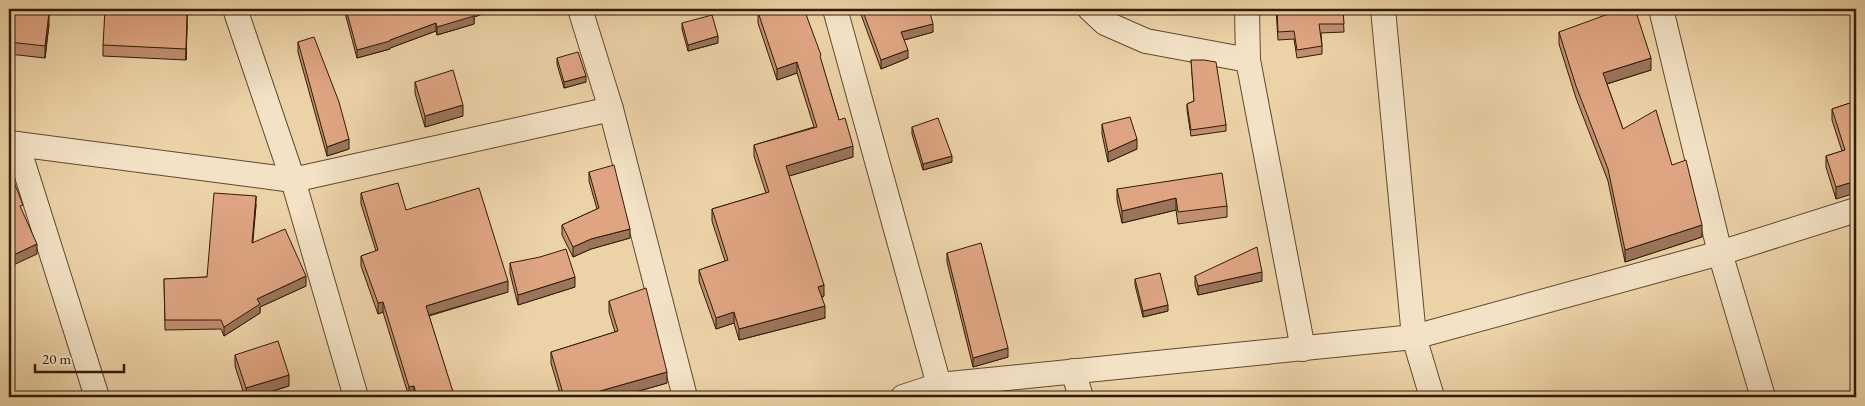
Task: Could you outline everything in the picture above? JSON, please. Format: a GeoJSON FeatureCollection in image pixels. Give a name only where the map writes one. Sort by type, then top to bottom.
{"type":"FeatureCollection","features":[{"type":"Feature","properties":{"kind":"street"},"geometry":{"type":"LineString","coordinates":[[235,9],[293,180],[356,397]]}},
{"type":"Feature","properties":{"kind":"street"},"geometry":{"type":"LineString","coordinates":[[580,9],[610,109],[686,397]]}},
{"type":"Feature","properties":{"kind":"street"},"geometry":{"type":"LineString","coordinates":[[835,9],[939,385]]}},
{"type":"Feature","properties":{"kind":"street"},"geometry":{"type":"LineString","coordinates":[[1090,9],[1104,23],[1146,41],[1248,60]]}},
{"type":"Feature","properties":{"kind":"street"},"geometry":{"type":"LineString","coordinates":[[1248,9],[1248,60],[1303,349]]}},
{"type":"Feature","properties":{"kind":"street"},"geometry":{"type":"LineString","coordinates":[[1383,9],[1414,337],[1432,397]]}},
{"type":"Feature","properties":{"kind":"street"},"geometry":{"type":"LineString","coordinates":[[1661,9],[1720,253],[1763,397]]}},
{"type":"Feature","properties":{"kind":"street"},"geometry":{"type":"LineString","coordinates":[[97,397],[13,144],[293,180],[610,109]]}},
{"type":"Feature","properties":{"kind":"street"},"geometry":{"type":"LineString","coordinates":[[903,397],[939,385],[1414,337],[1720,253],[1856,210]]}},
{"type":"Feature","properties":{"kind":"street"},"geometry":{"type":"LineString","coordinates":[[1074,371],[1081,397]]}},
{"type":"Feature","properties":{"kind":"building"},"geometry":{"type":"Polygon","coordinates":[[[9,9],[49,13],[45,46],[9,42],[9,9]]]}},
{"type":"Feature","properties":{"kind":"building"},"geometry":{"type":"Polygon","coordinates":[[[133,9],[184,9],[184,14],[187,15],[186,49],[103,45],[105,10],[133,11],[133,9]]]}},
{"type":"Feature","properties":{"kind":"building"},"geometry":{"type":"Polygon","coordinates":[[[346,9],[476,9],[472,10],[474,16],[437,27],[436,23],[390,41],[357,50],[346,9]]]}},
{"type":"Feature","properties":{"kind":"building"},"geometry":{"type":"Polygon","coordinates":[[[766,9],[804,9],[821,55],[839,120],[845,118],[853,146],[786,166],[824,285],[818,287],[825,306],[739,329],[734,312],[716,318],[699,270],[728,260],[712,209],[769,192],[754,145],[817,127],[797,62],[777,69],[758,12],[766,9]]]}},
{"type":"Feature","properties":{"kind":"building"},"geometry":{"type":"Polygon","coordinates":[[[862,9],[929,9],[933,24],[901,32],[908,50],[881,60],[862,9]]]}},
{"type":"Feature","properties":{"kind":"building"},"geometry":{"type":"Polygon","coordinates":[[[1277,9],[1343,9],[1344,24],[1319,24],[1322,46],[1297,50],[1294,31],[1278,32],[1277,9]]]}},
{"type":"Feature","properties":{"kind":"building"},"geometry":{"type":"Polygon","coordinates":[[[1622,9],[1635,9],[1651,58],[1603,73],[1623,129],[1656,110],[1672,165],[1686,160],[1702,225],[1625,250],[1608,169],[1576,86],[1559,32],[1622,9]]]}},
{"type":"Feature","properties":{"kind":"building"},"geometry":{"type":"Polygon","coordinates":[[[712,15],[718,36],[688,45],[682,23],[712,15]]]}},
{"type":"Feature","properties":{"kind":"building"},"geometry":{"type":"Polygon","coordinates":[[[314,37],[339,102],[349,139],[327,147],[298,42],[314,37]]]}},
{"type":"Feature","properties":{"kind":"building"},"geometry":{"type":"Polygon","coordinates":[[[578,52],[586,76],[564,82],[557,58],[578,52]]]}},
{"type":"Feature","properties":{"kind":"building"},"geometry":{"type":"Polygon","coordinates":[[[1191,60],[1216,62],[1226,125],[1191,130],[1187,104],[1194,101],[1191,60]]]}},
{"type":"Feature","properties":{"kind":"building"},"geometry":{"type":"Polygon","coordinates":[[[453,70],[463,105],[425,116],[415,82],[453,70]]]}},
{"type":"Feature","properties":{"kind":"building"},"geometry":{"type":"Polygon","coordinates":[[[1856,101],[1856,181],[1836,187],[1826,156],[1845,150],[1832,109],[1856,101]]]}},
{"type":"Feature","properties":{"kind":"building"},"geometry":{"type":"Polygon","coordinates":[[[1130,117],[1137,139],[1108,152],[1102,124],[1130,117]]]}},
{"type":"Feature","properties":{"kind":"building"},"geometry":{"type":"Polygon","coordinates":[[[938,118],[952,156],[923,164],[912,127],[938,118]]]}},
{"type":"Feature","properties":{"kind":"building"},"geometry":{"type":"Polygon","coordinates":[[[614,165],[630,229],[591,239],[573,247],[562,225],[599,208],[589,172],[614,165]]]}},
{"type":"Feature","properties":{"kind":"building"},"geometry":{"type":"Polygon","coordinates":[[[1222,173],[1227,206],[1178,212],[1176,198],[1122,211],[1117,189],[1222,173]]]}},
{"type":"Feature","properties":{"kind":"building"},"geometry":{"type":"Polygon","coordinates":[[[12,177],[23,205],[20,206],[37,244],[9,257],[9,178],[12,177]]]}},
{"type":"Feature","properties":{"kind":"building"},"geometry":{"type":"Polygon","coordinates":[[[398,183],[406,210],[479,188],[508,281],[426,306],[454,395],[445,397],[417,397],[414,386],[409,387],[383,302],[378,303],[361,256],[378,250],[361,193],[398,183]]]}},
{"type":"Feature","properties":{"kind":"building"},"geometry":{"type":"Polygon","coordinates":[[[214,193],[256,196],[252,243],[285,229],[306,276],[257,299],[260,304],[224,327],[221,320],[165,320],[164,279],[207,277],[214,193]]]}},
{"type":"Feature","properties":{"kind":"building"},"geometry":{"type":"Polygon","coordinates":[[[981,243],[1008,348],[973,358],[947,253],[981,243]]]}},
{"type":"Feature","properties":{"kind":"building"},"geometry":{"type":"Polygon","coordinates":[[[1257,247],[1262,272],[1198,286],[1195,276],[1257,247]]]}},
{"type":"Feature","properties":{"kind":"building"},"geometry":{"type":"Polygon","coordinates":[[[566,249],[575,277],[518,295],[510,263],[566,249]]]}},
{"type":"Feature","properties":{"kind":"building"},"geometry":{"type":"Polygon","coordinates":[[[1160,273],[1168,305],[1143,311],[1135,279],[1160,273]]]}},
{"type":"Feature","properties":{"kind":"building"},"geometry":{"type":"Polygon","coordinates":[[[646,288],[667,372],[579,397],[564,397],[551,352],[618,331],[609,301],[646,288]]]}},
{"type":"Feature","properties":{"kind":"building"},"geometry":{"type":"Polygon","coordinates":[[[9,298],[14,313],[9,315],[9,298]]]}},
{"type":"Feature","properties":{"kind":"building"},"geometry":{"type":"Polygon","coordinates":[[[278,341],[289,375],[246,388],[235,355],[278,341]]]}}]}
